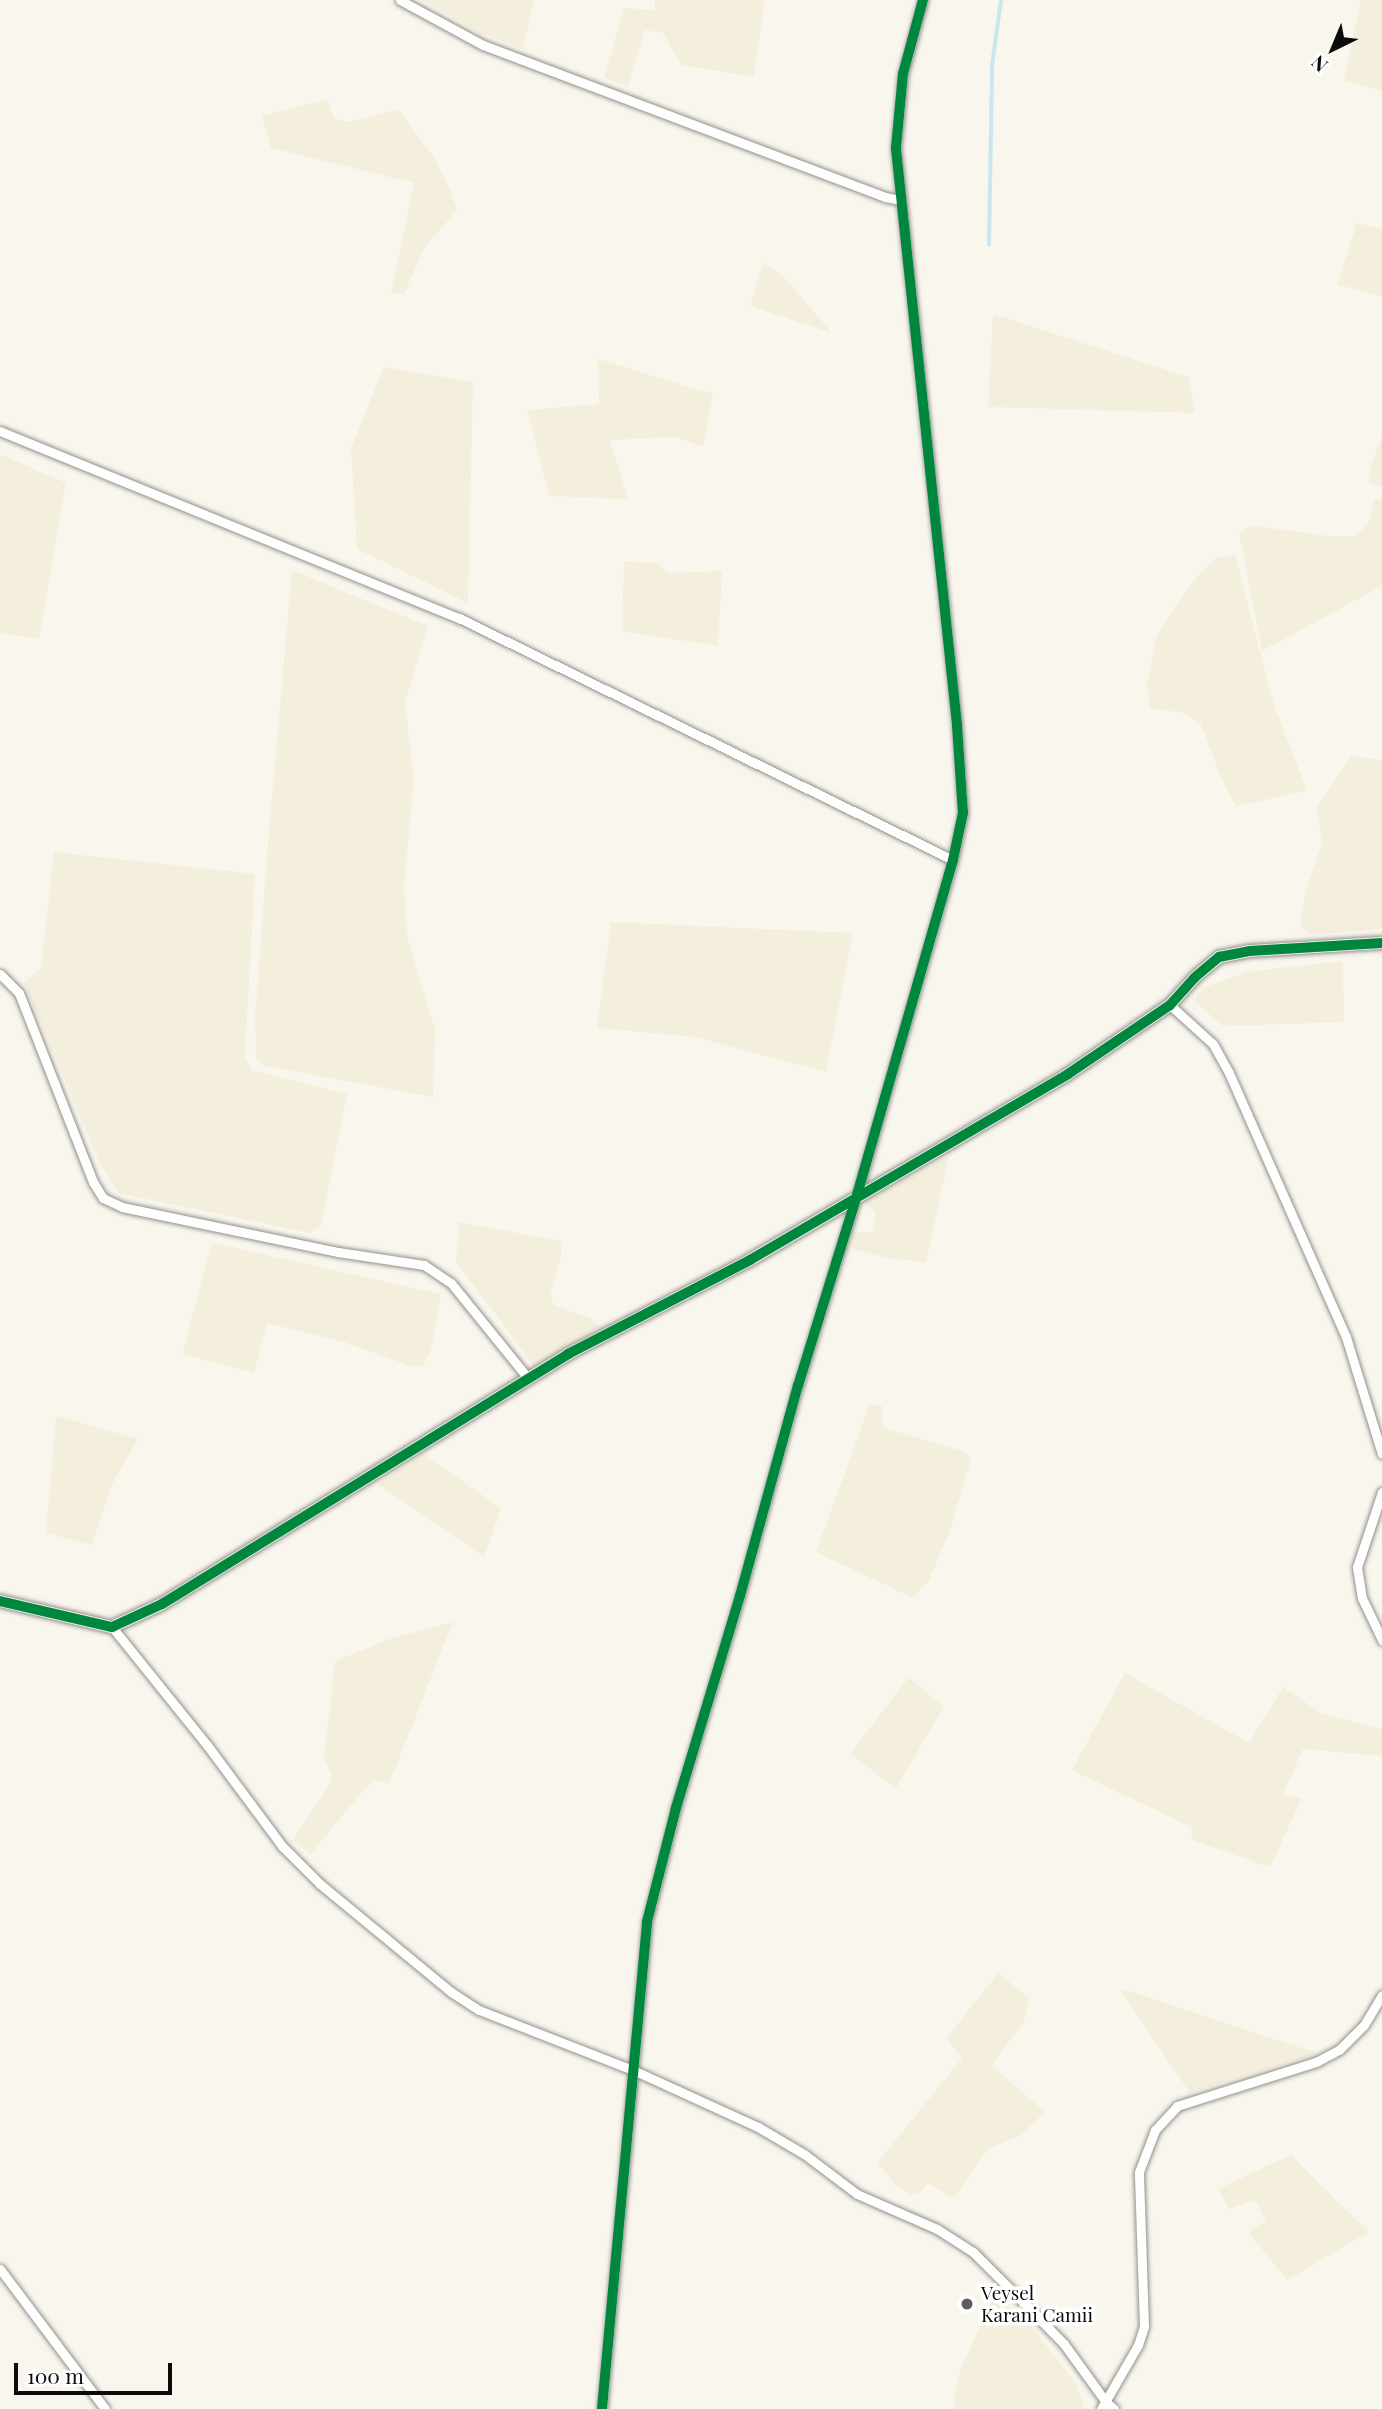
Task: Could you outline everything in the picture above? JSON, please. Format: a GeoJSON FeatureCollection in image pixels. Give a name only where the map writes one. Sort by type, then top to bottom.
{"type":"FeatureCollection","features":[{"type":"Feature","properties":{"kind":"street"},"geometry":{"type":"LineString","coordinates":[[400,0],[484,45],[885,197],[901,200]]}},
{"type":"Feature","properties":{"kind":"street"},"geometry":{"type":"LineString","coordinates":[[602,2409],[647,1922],[676,1808],[740,1596],[797,1386],[857,1195],[953,860],[963,813],[957,724],[896,148],[898,105],[923,0]]}},
{"type":"Feature","properties":{"kind":"street"},"geometry":{"type":"LineString","coordinates":[[0,431],[459,618],[953,860]]}},
{"type":"Feature","properties":{"kind":"street"},"geometry":{"type":"LineString","coordinates":[[112,1628],[162,1604],[528,1378],[750,1259],[1068,1074],[1170,1005],[1194,978],[1219,957],[1250,951],[1382,943]]}},
{"type":"Feature","properties":{"kind":"street"},"geometry":{"type":"LineString","coordinates":[[0,974],[19,993],[93,1182],[103,1198],[122,1207],[189,1222],[338,1252],[424,1265],[451,1283],[528,1378]]}},
{"type":"Feature","properties":{"kind":"street"},"geometry":{"type":"LineString","coordinates":[[1170,1005],[1213,1044],[1229,1073],[1346,1337],[1382,1454]]}},
{"type":"Feature","properties":{"kind":"street"},"geometry":{"type":"LineString","coordinates":[[1382,1492],[1357,1567],[1362,1598],[1382,1640]]}},
{"type":"Feature","properties":{"kind":"street"},"geometry":{"type":"LineString","coordinates":[[0,1601],[112,1628],[207,1745],[282,1846],[320,1884],[451,1992],[479,2010],[633,2070],[758,2127],[804,2154],[857,2194],[937,2229],[973,2252],[1064,2344],[1103,2406],[1114,2409]]}},
{"type":"Feature","properties":{"kind":"street"},"geometry":{"type":"LineString","coordinates":[[1103,2406],[1138,2345],[1143,2326],[1139,2172],[1155,2130],[1177,2106],[1316,2062],[1339,2050],[1364,2025],[1382,1995]]}},
{"type":"Feature","properties":{"kind":"street"},"geometry":{"type":"LineString","coordinates":[[0,2269],[105,2409]]}},
{"type":"Feature","properties":{"kind":"shaded area"},"geometry":{"type":"Polygon","coordinates":[[[422,0],[534,0],[523,49],[478,32],[422,0]]]}},
{"type":"Feature","properties":{"kind":"shaded area"},"geometry":{"type":"Polygon","coordinates":[[[655,0],[765,0],[754,77],[681,65],[663,33],[645,30],[628,87],[604,78],[624,8],[655,10],[655,0]]]}},
{"type":"Feature","properties":{"kind":"shaded area"},"geometry":{"type":"Polygon","coordinates":[[[1361,0],[1382,0],[1382,91],[1344,81],[1361,0]]]}},
{"type":"Feature","properties":{"kind":"shaded area"},"geometry":{"type":"Polygon","coordinates":[[[327,99],[334,118],[348,122],[398,109],[435,159],[451,191],[457,210],[424,248],[404,294],[391,293],[414,183],[271,148],[262,116],[327,99]]]}},
{"type":"Feature","properties":{"kind":"shaded area"},"geometry":{"type":"Polygon","coordinates":[[[1357,223],[1382,229],[1382,297],[1337,284],[1357,223]]]}},
{"type":"Feature","properties":{"kind":"shaded area"},"geometry":{"type":"Polygon","coordinates":[[[763,262],[785,278],[832,333],[750,306],[763,262]]]}},
{"type":"Feature","properties":{"kind":"shaded area"},"geometry":{"type":"Polygon","coordinates":[[[993,314],[1189,377],[1195,413],[988,407],[993,314]]]}},
{"type":"Feature","properties":{"kind":"shaded area"},"geometry":{"type":"Polygon","coordinates":[[[598,359],[713,394],[703,447],[676,437],[610,440],[628,499],[549,496],[527,410],[599,404],[598,359]]]}},
{"type":"Feature","properties":{"kind":"shaded area"},"geometry":{"type":"Polygon","coordinates":[[[384,367],[473,382],[468,603],[357,549],[351,448],[384,367]]]}},
{"type":"Feature","properties":{"kind":"shaded area"},"geometry":{"type":"Polygon","coordinates":[[[1382,436],[1382,486],[1379,487],[1369,482],[1370,467],[1382,436]]]}},
{"type":"Feature","properties":{"kind":"shaded area"},"geometry":{"type":"Polygon","coordinates":[[[0,454],[66,483],[39,639],[0,633],[0,454]]]}},
{"type":"Feature","properties":{"kind":"shaded area"},"geometry":{"type":"Polygon","coordinates":[[[1374,499],[1382,500],[1382,586],[1262,651],[1239,533],[1252,526],[1329,536],[1355,536],[1368,524],[1374,499]]]}},
{"type":"Feature","properties":{"kind":"shaded area"},"geometry":{"type":"Polygon","coordinates":[[[1235,554],[1273,702],[1307,791],[1236,806],[1223,782],[1200,723],[1183,713],[1150,708],[1147,684],[1157,636],[1173,610],[1201,571],[1217,558],[1235,554]]]}},
{"type":"Feature","properties":{"kind":"shaded area"},"geometry":{"type":"Polygon","coordinates":[[[624,561],[659,563],[667,573],[722,571],[718,646],[622,631],[624,561]]]}},
{"type":"Feature","properties":{"kind":"shaded area"},"geometry":{"type":"Polygon","coordinates":[[[292,570],[428,626],[405,703],[414,777],[404,887],[408,940],[435,1029],[433,1097],[265,1066],[256,1058],[255,1016],[292,570]]]}},
{"type":"Feature","properties":{"kind":"shaded area"},"geometry":{"type":"Polygon","coordinates":[[[1351,756],[1382,760],[1382,929],[1310,935],[1300,924],[1306,890],[1322,843],[1317,808],[1351,756]]]}},
{"type":"Feature","properties":{"kind":"shaded area"},"geometry":{"type":"Polygon","coordinates":[[[54,852],[255,874],[245,1056],[252,1070],[347,1094],[321,1226],[310,1233],[118,1193],[99,1162],[24,983],[41,967],[54,852]]]}},
{"type":"Feature","properties":{"kind":"shaded area"},"geometry":{"type":"Polygon","coordinates":[[[611,922],[853,933],[826,1072],[695,1037],[597,1028],[611,922]]]}},
{"type":"Feature","properties":{"kind":"shaded area"},"geometry":{"type":"Polygon","coordinates":[[[1343,961],[1344,1022],[1223,1026],[1195,1002],[1196,996],[1203,988],[1246,972],[1343,961]]]}},
{"type":"Feature","properties":{"kind":"shaded area"},"geometry":{"type":"Polygon","coordinates":[[[949,1156],[926,1262],[887,1258],[851,1248],[853,1233],[873,1232],[875,1212],[864,1202],[949,1156]]]}},
{"type":"Feature","properties":{"kind":"shaded area"},"geometry":{"type":"Polygon","coordinates":[[[459,1222],[561,1241],[561,1256],[551,1292],[553,1305],[592,1319],[600,1327],[534,1366],[456,1262],[459,1222]]]}},
{"type":"Feature","properties":{"kind":"shaded area"},"geometry":{"type":"Polygon","coordinates":[[[212,1243],[441,1294],[431,1350],[423,1366],[413,1367],[344,1342],[267,1323],[254,1373],[182,1354],[212,1243]]]}},
{"type":"Feature","properties":{"kind":"shaded area"},"geometry":{"type":"Polygon","coordinates":[[[870,1404],[882,1406],[882,1424],[887,1429],[966,1452],[971,1460],[949,1533],[929,1580],[913,1598],[816,1552],[870,1404]]]}},
{"type":"Feature","properties":{"kind":"shaded area"},"geometry":{"type":"Polygon","coordinates":[[[56,1416],[138,1439],[111,1486],[92,1545],[46,1533],[56,1416]]]}},
{"type":"Feature","properties":{"kind":"shaded area"},"geometry":{"type":"Polygon","coordinates":[[[423,1454],[501,1508],[484,1557],[378,1484],[423,1454]]]}},
{"type":"Feature","properties":{"kind":"shaded area"},"geometry":{"type":"Polygon","coordinates":[[[453,1622],[389,1784],[376,1780],[366,1787],[311,1854],[292,1841],[331,1783],[331,1774],[324,1759],[335,1661],[389,1639],[453,1622]]]}},
{"type":"Feature","properties":{"kind":"shaded area"},"geometry":{"type":"Polygon","coordinates":[[[1125,1673],[1249,1743],[1283,1687],[1321,1713],[1382,1729],[1382,1756],[1303,1749],[1283,1794],[1302,1798],[1270,1867],[1192,1840],[1191,1827],[1072,1770],[1125,1673]]]}},
{"type":"Feature","properties":{"kind":"shaded area"},"geometry":{"type":"Polygon","coordinates":[[[909,1677],[944,1707],[896,1788],[850,1754],[909,1677]]]}},
{"type":"Feature","properties":{"kind":"shaded area"},"geometry":{"type":"Polygon","coordinates":[[[998,1973],[1029,1998],[1024,2021],[992,2066],[1045,2112],[1021,2135],[988,2149],[954,2198],[928,2184],[919,2193],[911,2195],[894,2184],[878,2162],[962,2058],[947,2038],[998,1973]]]}},
{"type":"Feature","properties":{"kind":"shaded area"},"geometry":{"type":"Polygon","coordinates":[[[1119,1988],[1317,2053],[1190,2093],[1119,1988]]]}},
{"type":"Feature","properties":{"kind":"shaded area"},"geometry":{"type":"Polygon","coordinates":[[[1291,2155],[1369,2232],[1287,2280],[1248,2232],[1266,2221],[1255,2200],[1229,2209],[1218,2189],[1291,2155]]]}},
{"type":"Feature","properties":{"kind":"shaded area"},"geometry":{"type":"Polygon","coordinates":[[[995,2292],[1031,2326],[1076,2384],[1085,2409],[955,2409],[954,2395],[960,2371],[995,2292]]]}},
{"type":"Feature","properties":{"kind":"waterway"},"geometry":{"type":"LineString","coordinates":[[989,245],[992,66],[1001,0]]}},
{"type":"Feature","properties":{"kind":"cycle path"},"geometry":{"type":"LineString","coordinates":[[602,2409],[647,1922],[676,1808],[740,1596],[798,1386],[857,1195],[953,860],[963,813],[957,724],[896,148],[903,74],[923,0]]}},
{"type":"Feature","properties":{"kind":"cycle path"},"geometry":{"type":"LineString","coordinates":[[0,1601],[112,1627],[162,1604],[568,1354],[750,1260],[1068,1074],[1170,1005],[1194,978],[1219,957],[1250,951],[1382,943]]}},
{"type":"Feature","properties":{"kind":"place","name":"Veysel Karani Camii"},"geometry":{"type":"Point","coordinates":[967,2304]}}]}
